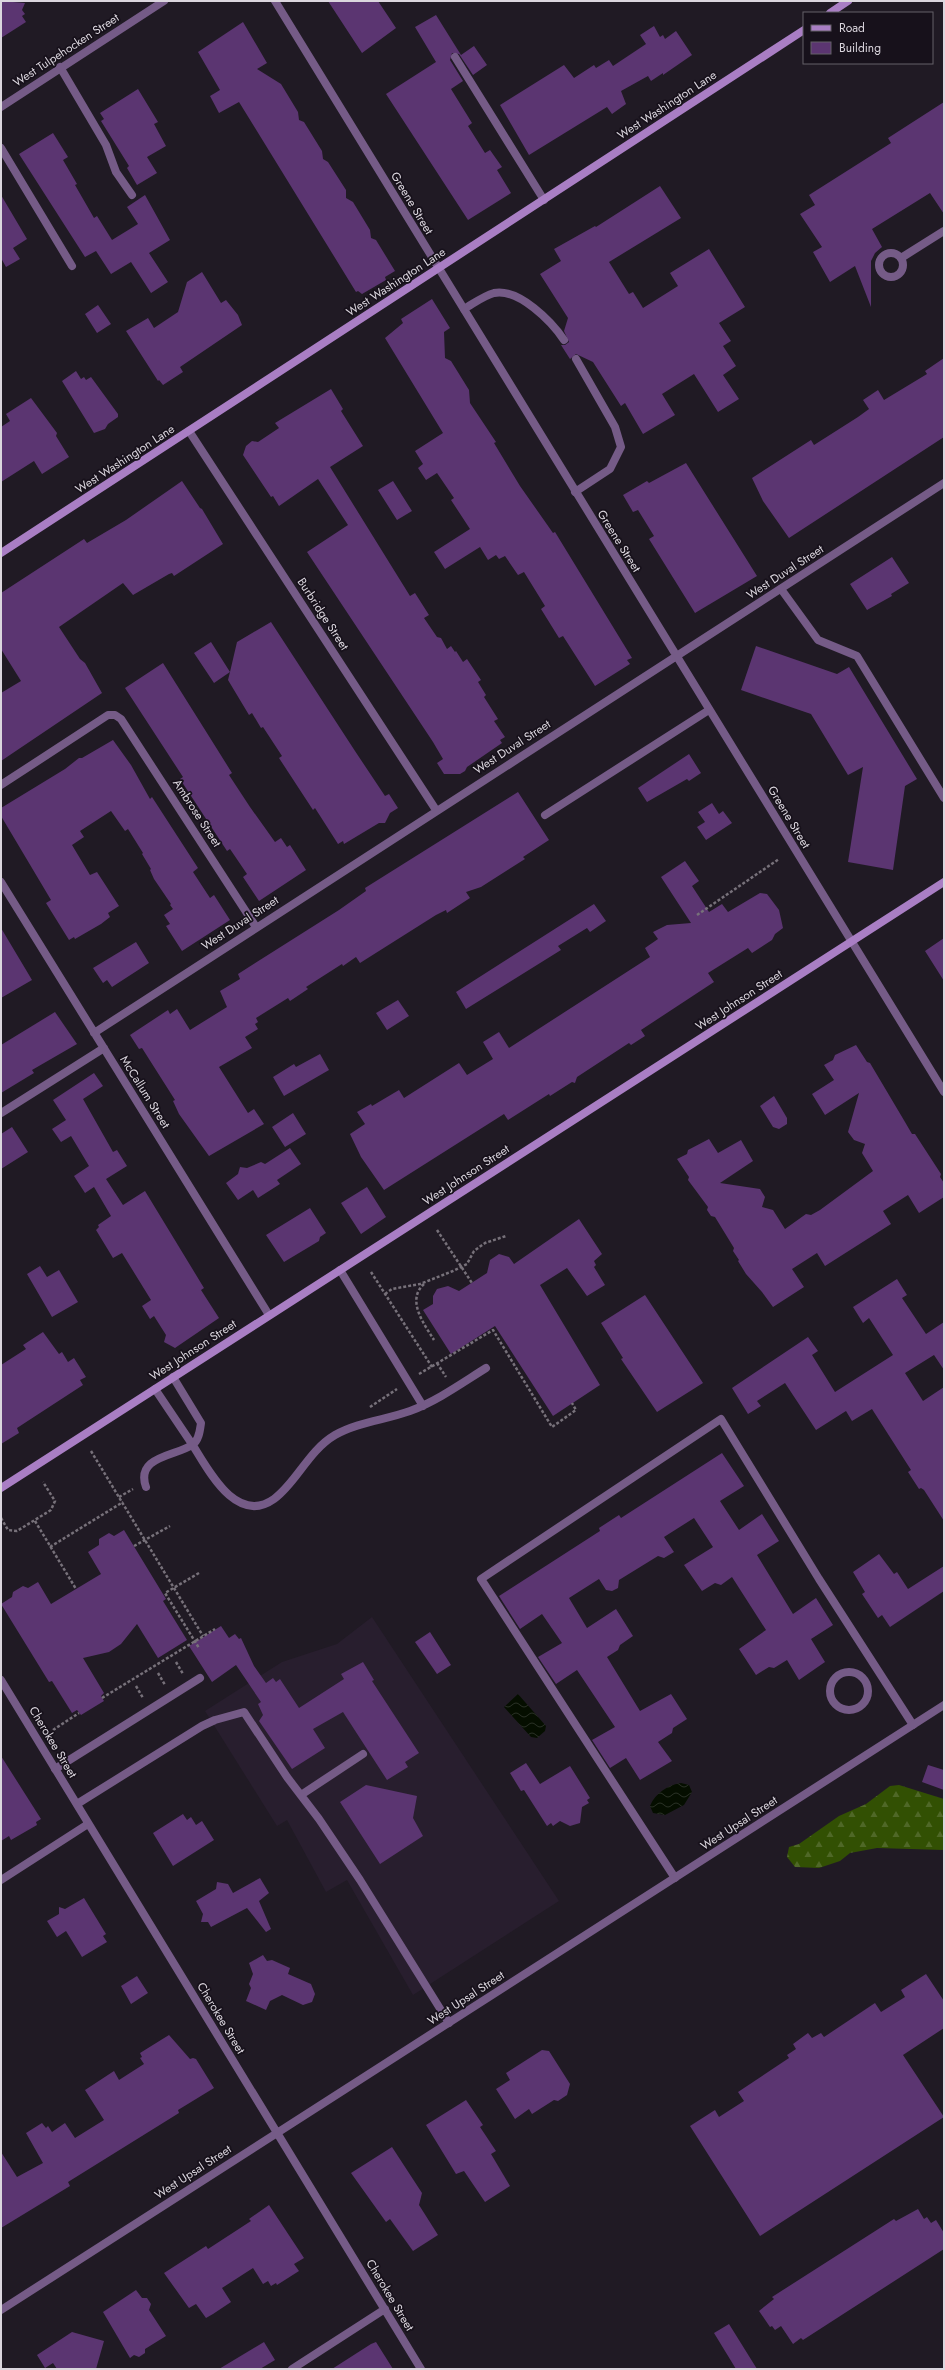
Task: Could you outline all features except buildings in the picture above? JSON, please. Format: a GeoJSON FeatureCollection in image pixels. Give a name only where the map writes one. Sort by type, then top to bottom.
{"type":"FeatureCollection","features":[{"type":"Feature","properties":{"kind":"street","name":"West Tulpehocken Street"},"geometry":{"type":"LineString","coordinates":[[1,106],[164,1]]}},
{"type":"Feature","properties":{"kind":"street","name":"Greene Street"},"geometry":{"type":"LineString","coordinates":[[275,1],[944,1092]]}},
{"type":"Feature","properties":{"kind":"street"},"geometry":{"type":"LineString","coordinates":[[832,12],[848,1]]}},
{"type":"Feature","properties":{"kind":"street","name":"West Washington Lane"},"geometry":{"type":"LineString","coordinates":[[1,553],[803,31]]}},
{"type":"Feature","properties":{"kind":"street"},"geometry":{"type":"LineString","coordinates":[[455,57],[544,200]]}},
{"type":"Feature","properties":{"kind":"street"},"geometry":{"type":"LineString","coordinates":[[60,67],[106,145],[116,172],[132,195]]}},
{"type":"Feature","properties":{"kind":"street"},"geometry":{"type":"LineString","coordinates":[[1,148],[72,266]]}},
{"type":"Feature","properties":{"kind":"street"},"geometry":{"type":"LineString","coordinates":[[901,258],[944,231]]}},
{"type":"Feature","properties":{"kind":"street"},"geometry":{"type":"LineString","coordinates":[[464,309],[487,296],[496,293],[506,294],[518,298],[536,310],[556,328],[564,340]]}},
{"type":"Feature","properties":{"kind":"street"},"geometry":{"type":"LineString","coordinates":[[575,492],[610,469],[621,447],[615,427],[576,359]]}},
{"type":"Feature","properties":{"kind":"street","name":"Burbridge Street"},"geometry":{"type":"LineString","coordinates":[[189,431],[436,810]]}},
{"type":"Feature","properties":{"kind":"street","name":"West Duval Street"},"geometry":{"type":"LineString","coordinates":[[94,1033],[436,810],[944,483]]}},
{"type":"Feature","properties":{"kind":"street"},"geometry":{"type":"LineString","coordinates":[[781,589],[818,640],[857,656],[944,798]]}},
{"type":"Feature","properties":{"kind":"street"},"geometry":{"type":"LineString","coordinates":[[545,815],[709,710]]}},
{"type":"Feature","properties":{"kind":"street","name":"Ambrose Street"},"geometry":{"type":"LineString","coordinates":[[1,785],[108,715],[115,715],[121,719],[256,927]]}},
{"type":"Feature","properties":{"kind":"street","name":"McCallum Street"},"geometry":{"type":"LineString","coordinates":[[1,882],[270,1315]]}},
{"type":"Feature","properties":{"kind":"street","name":"West Johnson Street"},"geometry":{"type":"LineString","coordinates":[[1,1488],[944,882]]}},
{"type":"Feature","properties":{"kind":"street"},"geometry":{"type":"LineString","coordinates":[[1,1114],[104,1048]]}},
{"type":"Feature","properties":{"kind":"street"},"geometry":{"type":"LineString","coordinates":[[340,1270],[422,1406]]}},
{"type":"Feature","properties":{"kind":"street"},"geometry":{"type":"LineString","coordinates":[[155,1389],[222,1490],[233,1499],[244,1504],[267,1503],[282,1491],[321,1445],[334,1436],[361,1424],[392,1417],[422,1406],[486,1368]]}},
{"type":"Feature","properties":{"kind":"street"},"geometry":{"type":"LineString","coordinates":[[146,1487],[144,1476],[149,1465],[170,1453],[192,1445],[200,1435],[201,1423],[173,1377]]}},
{"type":"Feature","properties":{"kind":"street"},"geometry":{"type":"LineString","coordinates":[[675,1878],[481,1579],[721,1419],[913,1725]]}},
{"type":"Feature","properties":{"kind":"street"},"geometry":{"type":"LineString","coordinates":[[851,1672],[857,1673],[866,1681],[869,1692],[864,1704],[860,1708],[848,1710],[842,1709],[830,1696],[831,1684],[839,1674],[851,1672]]}},
{"type":"Feature","properties":{"kind":"street"},"geometry":{"type":"LineString","coordinates":[[866,1681],[879,1673]]}},
{"type":"Feature","properties":{"kind":"street"},"geometry":{"type":"LineString","coordinates":[[55,1769],[200,1678]]}},
{"type":"Feature","properties":{"kind":"street","name":"Cherokee Street"},"geometry":{"type":"LineString","coordinates":[[1,1680],[421,2369]]}},
{"type":"Feature","properties":{"kind":"street","name":"West Upsal Street"},"geometry":{"type":"LineString","coordinates":[[1,2310],[944,1705]]}},
{"type":"Feature","properties":{"kind":"street"},"geometry":{"type":"LineString","coordinates":[[76,1804],[202,1726],[215,1720],[244,1712],[360,1880],[449,2023]]}},
{"type":"Feature","properties":{"kind":"street"},"geometry":{"type":"LineString","coordinates":[[301,1795],[364,1754]]}},
{"type":"Feature","properties":{"kind":"street"},"geometry":{"type":"LineString","coordinates":[[1,1880],[88,1824]]}},
{"type":"Feature","properties":{"kind":"street"},"geometry":{"type":"LineString","coordinates":[[292,2369],[385,2310]]}},
{"type":"Feature","properties":{"kind":"path"},"geometry":{"type":"LineString","coordinates":[[697,915],[779,859]]}},
{"type":"Feature","properties":{"kind":"path"},"geometry":{"type":"LineString","coordinates":[[437,1230],[472,1282]]}},
{"type":"Feature","properties":{"kind":"path"},"geometry":{"type":"LineString","coordinates":[[385,1294],[392,1289],[426,1281],[461,1267],[467,1264],[474,1251],[485,1243],[506,1236]]}},
{"type":"Feature","properties":{"kind":"path"},"geometry":{"type":"LineString","coordinates":[[371,1272],[432,1367]]}},
{"type":"Feature","properties":{"kind":"path"},"geometry":{"type":"LineString","coordinates":[[426,1281],[419,1288],[416,1300],[422,1322],[434,1340]]}},
{"type":"Feature","properties":{"kind":"path"},"geometry":{"type":"LineString","coordinates":[[416,1377],[493,1330],[552,1427],[576,1410],[572,1403]]}},
{"type":"Feature","properties":{"kind":"path"},"geometry":{"type":"LineString","coordinates":[[365,1411],[397,1389]]}},
{"type":"Feature","properties":{"kind":"path"},"geometry":{"type":"LineString","coordinates":[[91,1451],[203,1636]]}},
{"type":"Feature","properties":{"kind":"path"},"geometry":{"type":"LineString","coordinates":[[1,1518],[8,1530],[13,1532],[35,1521],[54,1506],[55,1501],[43,1482]]}},
{"type":"Feature","properties":{"kind":"path"},"geometry":{"type":"LineString","coordinates":[[50,1547],[123,1502]]}},
{"type":"Feature","properties":{"kind":"path"},"geometry":{"type":"LineString","coordinates":[[35,1521],[76,1589]]}},
{"type":"Feature","properties":{"kind":"path"},"geometry":{"type":"LineString","coordinates":[[134,1546],[170,1526]]}},
{"type":"Feature","properties":{"kind":"path"},"geometry":{"type":"LineString","coordinates":[[199,1573],[165,1593],[199,1648]]}},
{"type":"Feature","properties":{"kind":"path"},"geometry":{"type":"LineString","coordinates":[[102,1698],[215,1629]]}},
{"type":"Feature","properties":{"kind":"path"},"geometry":{"type":"LineString","coordinates":[[53,1730],[79,1713]]}},
{"type":"Feature","properties":{"kind":"shaded area"},"geometry":{"type":"Polygon","coordinates":[[[372,1617],[559,1901],[413,1995],[347,1880],[326,1892],[287,1820],[277,1826],[205,1711],[282,1662],[337,1644],[372,1617]]]}},
{"type":"Feature","properties":{"kind":"green space"},"geometry":{"type":"Polygon","coordinates":[[[899,1785],[944,1799],[944,1850],[877,1848],[850,1853],[840,1861],[819,1868],[795,1867],[787,1857],[789,1847],[799,1844],[839,1816],[866,1804],[890,1786],[899,1785]]]}},
{"type":"Feature","properties":{"kind":"water"},"geometry":{"type":"Polygon","coordinates":[[[518,1694],[546,1726],[545,1731],[537,1738],[531,1737],[504,1707],[518,1694]]]}},
{"type":"Feature","properties":{"kind":"water"},"geometry":{"type":"Polygon","coordinates":[[[681,1783],[689,1785],[692,1792],[684,1805],[665,1815],[653,1813],[650,1806],[655,1797],[662,1790],[681,1783]]]}}]}
